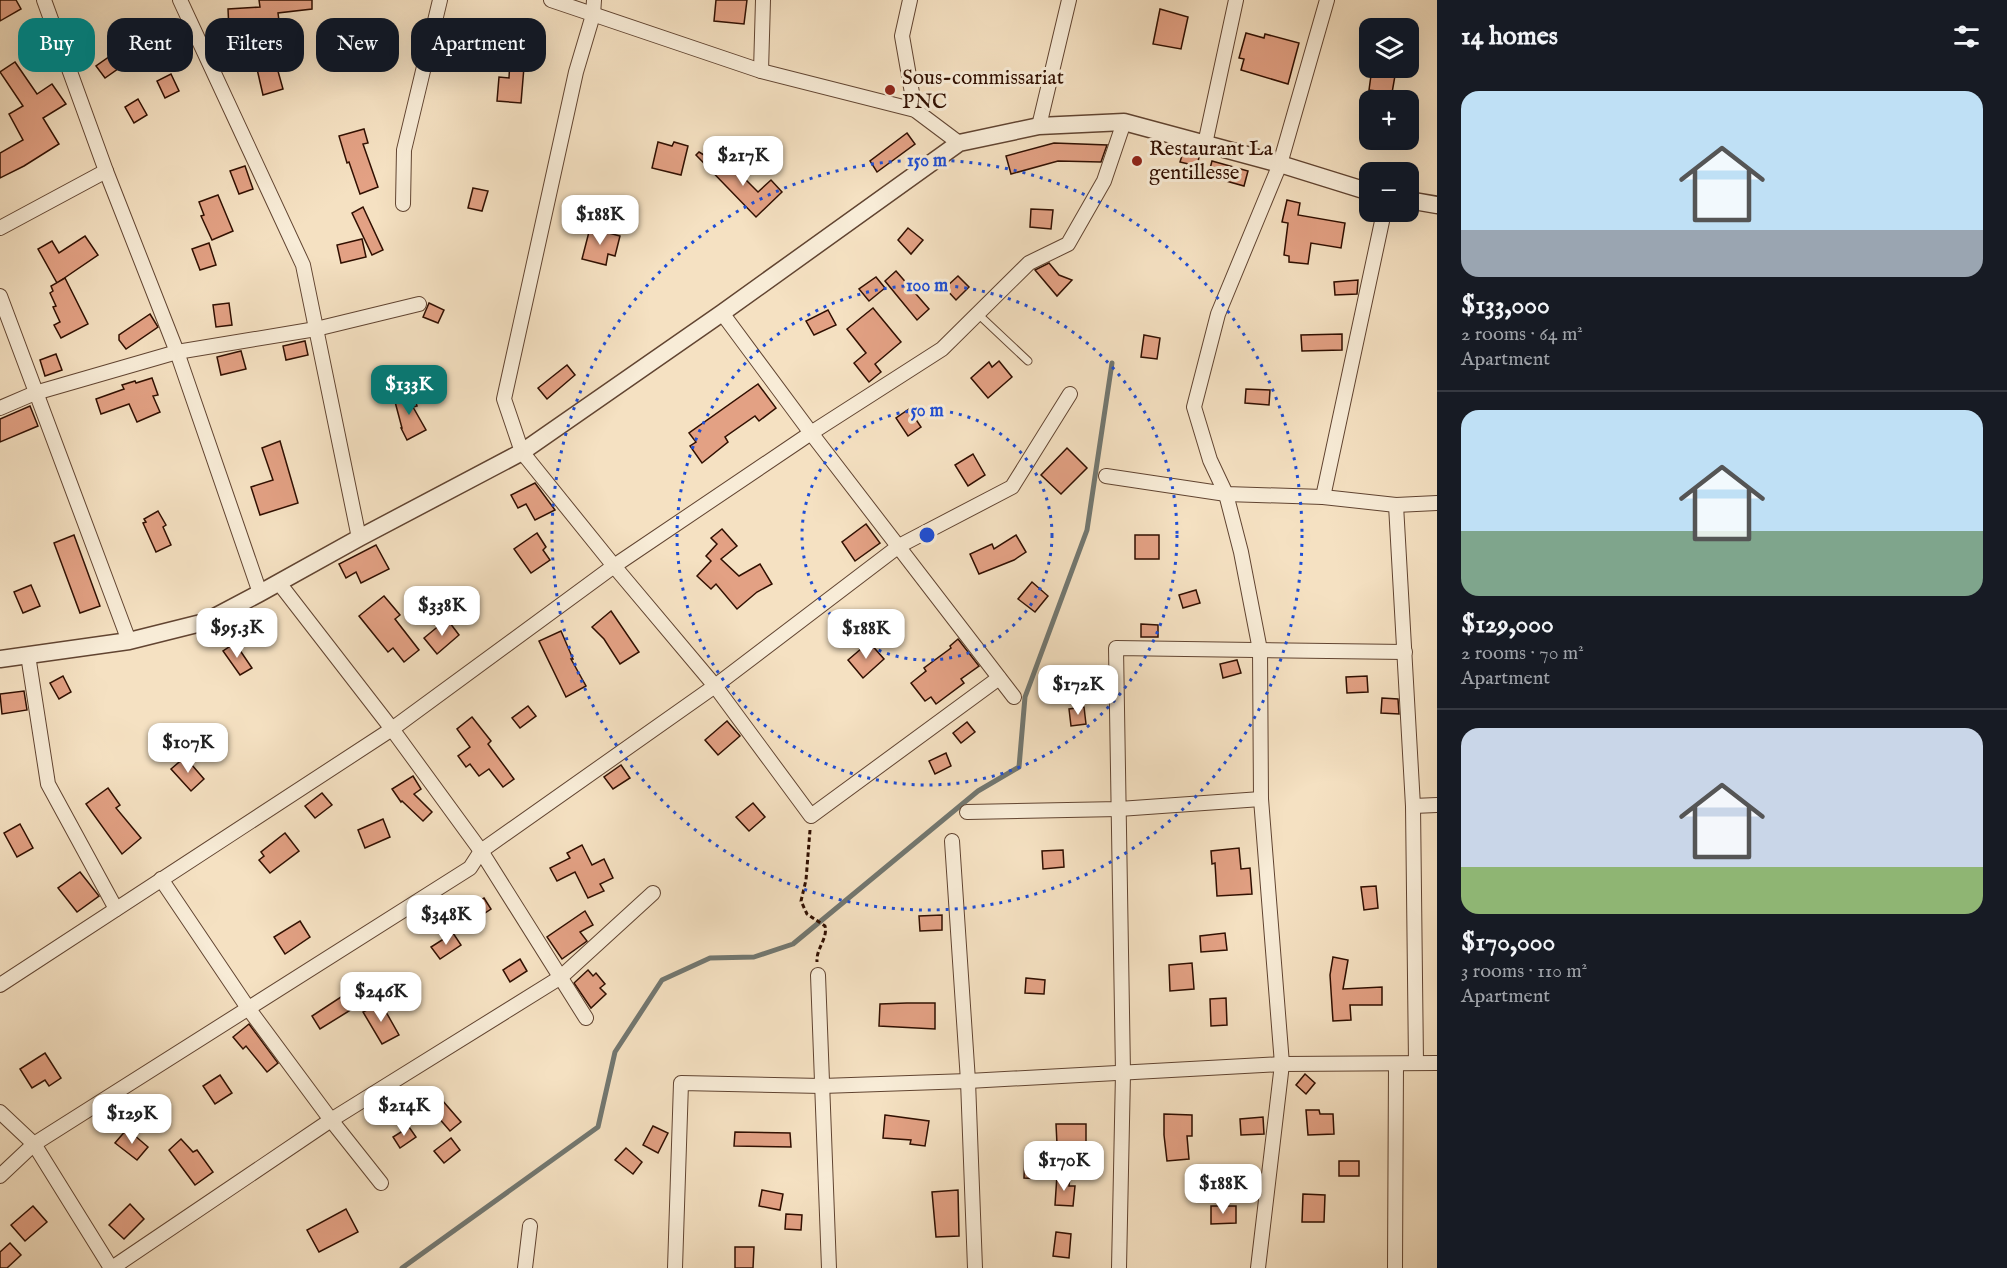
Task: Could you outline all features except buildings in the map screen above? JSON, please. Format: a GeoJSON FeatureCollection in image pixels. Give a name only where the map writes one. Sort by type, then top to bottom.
{"type":"FeatureCollection","features":[{"type":"Feature","properties":{"kind":"street"},"geometry":{"type":"LineString","coordinates":[[44,0],[106,171],[177,352],[260,593]]}},
{"type":"Feature","properties":{"kind":"street"},"geometry":{"type":"LineString","coordinates":[[180,0],[303,265],[359,538]]}},
{"type":"Feature","properties":{"kind":"street"},"geometry":{"type":"LineString","coordinates":[[403,204],[404,150],[440,0]]}},
{"type":"Feature","properties":{"kind":"street"},"geometry":{"type":"LineString","coordinates":[[551,0],[761,71],[915,110],[959,143]]}},
{"type":"Feature","properties":{"kind":"street"},"geometry":{"type":"LineString","coordinates":[[594,0],[593,15],[576,72],[504,399],[522,452],[715,686],[811,816],[999,678]]}},
{"type":"Feature","properties":{"kind":"street"},"geometry":{"type":"LineString","coordinates":[[761,71],[763,0]]}},
{"type":"Feature","properties":{"kind":"street"},"geometry":{"type":"LineString","coordinates":[[910,0],[902,36],[915,110]]}},
{"type":"Feature","properties":{"kind":"street"},"geometry":{"type":"LineString","coordinates":[[1039,126],[1069,0]]}},
{"type":"Feature","properties":{"kind":"street"},"geometry":{"type":"LineString","coordinates":[[1205,144],[1236,0]]}},
{"type":"Feature","properties":{"kind":"street"},"geometry":{"type":"LineString","coordinates":[[1258,1268],[1282,1064],[1262,799],[1260,650],[1241,552],[1226,494],[1210,460],[1194,407],[1218,314],[1280,164],[1328,0]]}},
{"type":"Feature","properties":{"kind":"street"},"geometry":{"type":"LineString","coordinates":[[0,985],[392,729],[614,566],[811,433],[942,349],[1029,263],[1068,244],[1104,181],[1124,122]]}},
{"type":"Feature","properties":{"kind":"street"},"geometry":{"type":"LineString","coordinates":[[0,659],[129,641],[205,622],[279,583],[522,452],[722,313],[959,143],[1039,126],[1124,122],[1280,164],[1359,189]]}},
{"type":"Feature","properties":{"kind":"street"},"geometry":{"type":"LineString","coordinates":[[0,228],[106,171]]}},
{"type":"Feature","properties":{"kind":"street"},"geometry":{"type":"LineString","coordinates":[[1419,202],[1437,205]]}},
{"type":"Feature","properties":{"kind":"street"},"geometry":{"type":"LineString","coordinates":[[1323,497],[1381,222]]}},
{"type":"Feature","properties":{"kind":"street"},"geometry":{"type":"LineString","coordinates":[[0,296],[129,641]]}},
{"type":"Feature","properties":{"kind":"street"},"geometry":{"type":"LineString","coordinates":[[0,408],[35,393],[177,352],[316,329],[419,304]]}},
{"type":"Feature","properties":{"kind":"street"},"geometry":{"type":"LineString","coordinates":[[722,313],[1014,697]]}},
{"type":"Feature","properties":{"kind":"street"},"geometry":{"type":"LineString","coordinates":[[0,1176],[34,1144],[470,868],[481,851],[715,686],[899,546],[1012,487],[1070,394]]}},
{"type":"Feature","properties":{"kind":"street"},"geometry":{"type":"LineString","coordinates":[[1106,476],[1226,494],[1323,497],[1396,505],[1437,503]]}},
{"type":"Feature","properties":{"kind":"street"},"geometry":{"type":"LineString","coordinates":[[1396,505],[1413,806],[1416,1064]]}},
{"type":"Feature","properties":{"kind":"street"},"geometry":{"type":"LineString","coordinates":[[279,583],[392,729],[481,851],[586,1018]]}},
{"type":"Feature","properties":{"kind":"street"},"geometry":{"type":"LineString","coordinates":[[1119,1268],[1123,1073],[1116,648],[1404,652]]}},
{"type":"Feature","properties":{"kind":"street"},"geometry":{"type":"LineString","coordinates":[[28,655],[48,784],[116,909]]}},
{"type":"Feature","properties":{"kind":"street"},"geometry":{"type":"LineString","coordinates":[[968,812],[1119,809],[1262,799]]}},
{"type":"Feature","properties":{"kind":"street"},"geometry":{"type":"LineString","coordinates":[[1413,806],[1437,805]]}},
{"type":"Feature","properties":{"kind":"street"},"geometry":{"type":"LineString","coordinates":[[952,841],[968,1081],[975,1268]]}},
{"type":"Feature","properties":{"kind":"street"},"geometry":{"type":"LineString","coordinates":[[161,879],[248,1008],[381,1183]]}},
{"type":"Feature","properties":{"kind":"street"},"geometry":{"type":"LineString","coordinates":[[0,1112],[34,1144],[111,1268],[331,1120],[561,978],[653,893]]}},
{"type":"Feature","properties":{"kind":"street"},"geometry":{"type":"LineString","coordinates":[[818,975],[828,1268]]}},
{"type":"Feature","properties":{"kind":"street"},"geometry":{"type":"LineString","coordinates":[[675,1268],[681,1083],[822,1086],[968,1081],[1282,1064],[1437,1063]]}},
{"type":"Feature","properties":{"kind":"street"},"geometry":{"type":"LineString","coordinates":[[1395,1268],[1396,1064]]}},
{"type":"Feature","properties":{"kind":"street"},"geometry":{"type":"LineString","coordinates":[[525,1268],[530,1226]]}},
{"type":"Feature","properties":{"kind":"lane"},"geometry":{"type":"LineString","coordinates":[[978,314],[1028,360]]}},
{"type":"Feature","properties":{"kind":"path"},"geometry":{"type":"LineString","coordinates":[[811,816],[806,880],[801,901],[807,914],[825,926],[827,933],[817,956],[818,975]]}},
{"type":"Feature","properties":{"kind":"waterway"},"geometry":{"type":"LineString","coordinates":[[402,1268],[598,1127],[615,1052],[662,980],[710,958],[754,957],[793,944],[978,791],[1019,767],[1025,697],[1087,530],[1112,363]]}},
{"type":"Feature","properties":{"kind":"place","name":"Sous-commissariat PNC"},"geometry":{"type":"Point","coordinates":[890,90]}},
{"type":"Feature","properties":{"kind":"place","name":"Restaurant La gentillesse"},"geometry":{"type":"Point","coordinates":[1137,161]}}]}
